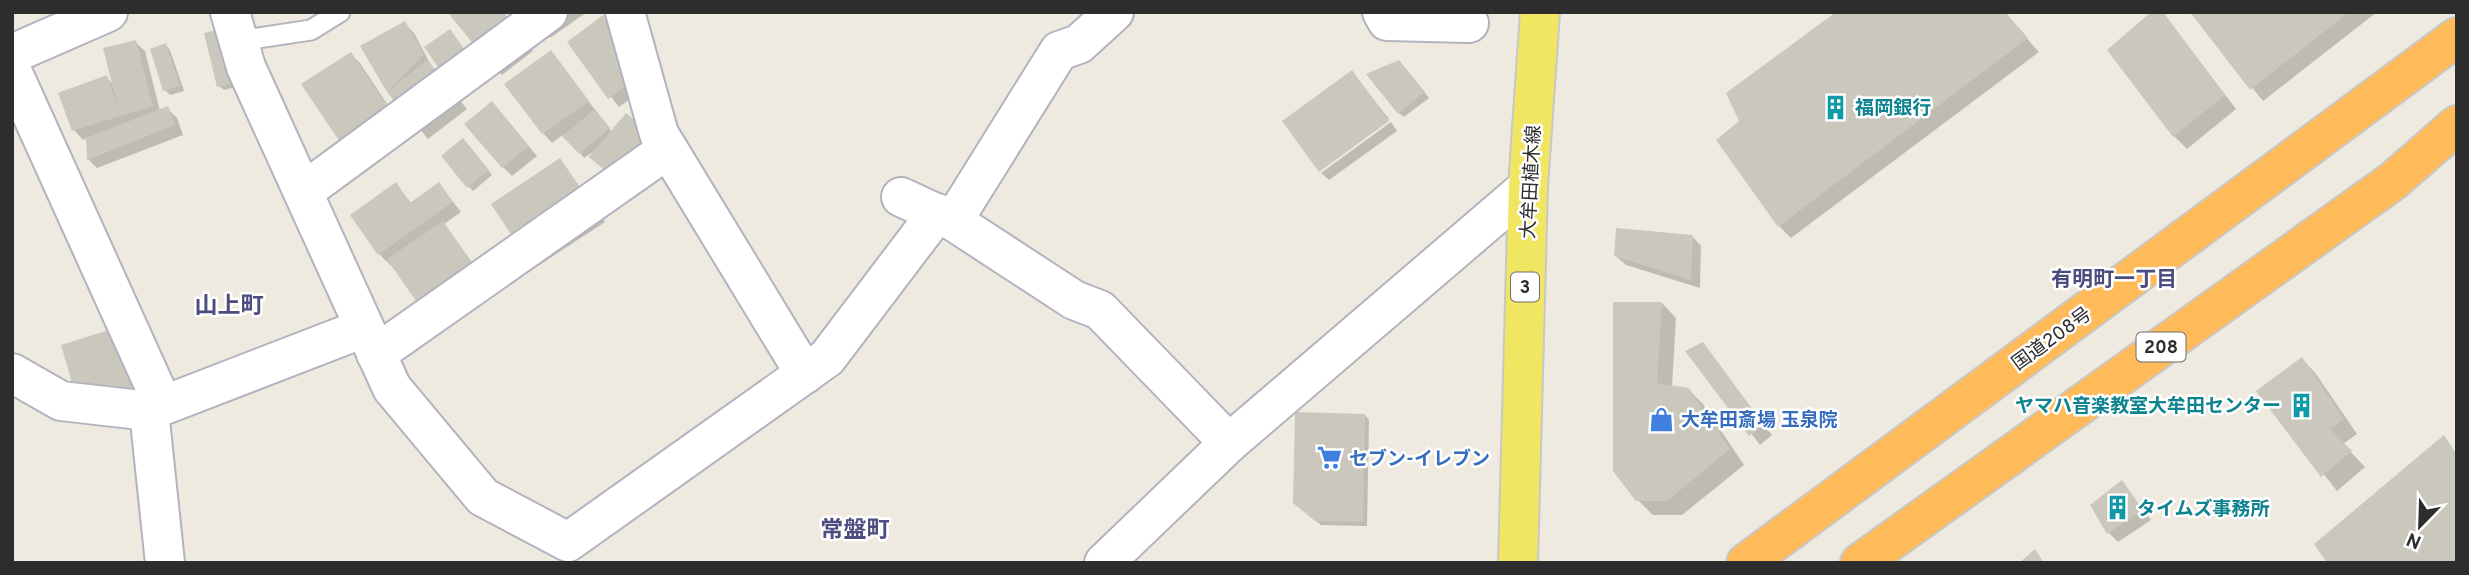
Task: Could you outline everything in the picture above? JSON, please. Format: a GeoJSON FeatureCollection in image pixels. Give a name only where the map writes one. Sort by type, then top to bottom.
{"type":"FeatureCollection","features":[{"type":"Feature","properties":{"kind":"highway","name":"国道208号"},"geometry":{"type":"LineString","coordinates":[[1746,563],[2457,37]]}},
{"type":"Feature","properties":{"kind":"highway","name":"208"},"geometry":{"type":"LineString","coordinates":[[1860,563],[2393,181],[2457,125]]}},
{"type":"Feature","properties":{"kind":"main road","name":"大牟田植木線"},"geometry":{"type":"LineString","coordinates":[[1518,563],[1528,187],[1540,12]]}},
{"type":"Feature","properties":{"kind":"street"},"geometry":{"type":"LineString","coordinates":[[12,54],[108,12]]}},
{"type":"Feature","properties":{"kind":"street"},"geometry":{"type":"LineString","coordinates":[[303,192],[548,12]]}},
{"type":"Feature","properties":{"kind":"street"},"geometry":{"type":"LineString","coordinates":[[625,12],[659,134],[805,374]]}},
{"type":"Feature","properties":{"kind":"street"},"geometry":{"type":"LineString","coordinates":[[234,27],[246,67],[393,388],[483,497],[578,552],[827,358],[945,217],[1059,51],[1079,44],[1114,12]]}},
{"type":"Feature","properties":{"kind":"street"},"geometry":{"type":"LineString","coordinates":[[1382,12],[1387,21],[1469,23]]}},
{"type":"Feature","properties":{"kind":"street"},"geometry":{"type":"LineString","coordinates":[[12,71],[156,408],[165,563]]}},
{"type":"Feature","properties":{"kind":"street"},"geometry":{"type":"LineString","coordinates":[[12,373],[61,401],[156,408],[370,341],[668,149]]}},
{"type":"Feature","properties":{"kind":"street"},"geometry":{"type":"LineString","coordinates":[[1104,563],[1229,443],[1528,187]]}},
{"type":"Feature","properties":{"kind":"street"},"geometry":{"type":"LineString","coordinates":[[901,197],[945,217],[1074,300],[1100,310],[1229,443]]}},
{"type":"Feature","properties":{"kind":"lane"},"geometry":{"type":"LineString","coordinates":[[234,27],[311,30],[340,12]]}},
{"type":"Feature","properties":{"kind":"building"},"geometry":{"type":"Polygon","coordinates":[[[503,12],[525,40],[492,67],[449,14],[503,12]]]}},
{"type":"Feature","properties":{"kind":"building","name":"福岡銀行"},"geometry":{"type":"Polygon","coordinates":[[[1836,12],[2005,12],[2028,38],[1778,227],[1716,140],[1739,121],[1726,93],[1836,12]]]}},
{"type":"Feature","properties":{"kind":"building"},"geometry":{"type":"Polygon","coordinates":[[[2151,12],[2163,12],[2225,95],[2173,137],[2107,50],[2151,12]]]}},
{"type":"Feature","properties":{"kind":"building"},"geometry":{"type":"Polygon","coordinates":[[[2190,12],[2349,12],[2250,90],[2190,12]]]}},
{"type":"Feature","properties":{"kind":"building"},"geometry":{"type":"Polygon","coordinates":[[[603,15],[645,72],[608,99],[567,42],[603,15]]]}},
{"type":"Feature","properties":{"kind":"building"},"geometry":{"type":"Polygon","coordinates":[[[405,21],[424,54],[387,92],[360,46],[405,21]]]}},
{"type":"Feature","properties":{"kind":"building"},"geometry":{"type":"Polygon","coordinates":[[[234,26],[248,79],[217,87],[204,33],[234,26]]]}},
{"type":"Feature","properties":{"kind":"building"},"geometry":{"type":"Polygon","coordinates":[[[450,29],[482,74],[418,131],[387,92],[427,60],[454,90],[424,47],[450,29]]]}},
{"type":"Feature","properties":{"kind":"building"},"geometry":{"type":"Polygon","coordinates":[[[136,40],[153,106],[72,131],[58,93],[107,75],[119,111],[103,48],[136,40]]]}},
{"type":"Feature","properties":{"kind":"building"},"geometry":{"type":"Polygon","coordinates":[[[166,43],[180,86],[163,91],[150,49],[166,43]]]}},
{"type":"Feature","properties":{"kind":"building"},"geometry":{"type":"Polygon","coordinates":[[[551,50],[589,101],[542,134],[504,84],[551,50]]]}},
{"type":"Feature","properties":{"kind":"building"},"geometry":{"type":"Polygon","coordinates":[[[351,52],[397,121],[348,154],[301,84],[351,52]]]}},
{"type":"Feature","properties":{"kind":"building"},"geometry":{"type":"Polygon","coordinates":[[[1399,60],[1425,92],[1398,114],[1366,74],[1399,60]]]}},
{"type":"Feature","properties":{"kind":"building"},"geometry":{"type":"Polygon","coordinates":[[[1352,70],[1389,121],[1319,172],[1282,121],[1352,70]]]}},
{"type":"Feature","properties":{"kind":"building"},"geometry":{"type":"Polygon","coordinates":[[[492,101],[529,146],[502,168],[464,124],[492,101]]]}},
{"type":"Feature","properties":{"kind":"building"},"geometry":{"type":"Polygon","coordinates":[[[168,106],[175,125],[87,160],[86,138],[168,106]]]}},
{"type":"Feature","properties":{"kind":"building"},"geometry":{"type":"Polygon","coordinates":[[[595,109],[610,128],[579,154],[562,136],[595,109]]]}},
{"type":"Feature","properties":{"kind":"building"},"geometry":{"type":"Polygon","coordinates":[[[626,113],[660,142],[622,185],[589,157],[626,113]]]}},
{"type":"Feature","properties":{"kind":"building"},"geometry":{"type":"Polygon","coordinates":[[[463,138],[489,170],[467,188],[441,156],[463,138]]]}},
{"type":"Feature","properties":{"kind":"building"},"geometry":{"type":"Polygon","coordinates":[[[560,158],[597,212],[527,258],[491,204],[560,158]]]}},
{"type":"Feature","properties":{"kind":"building"},"geometry":{"type":"Polygon","coordinates":[[[396,182],[410,203],[439,182],[453,202],[378,255],[350,215],[396,182]]]}},
{"type":"Feature","properties":{"kind":"building"},"geometry":{"type":"Polygon","coordinates":[[[443,221],[473,264],[418,304],[387,259],[443,221]]]}},
{"type":"Feature","properties":{"kind":"building"},"geometry":{"type":"Polygon","coordinates":[[[1616,228],[1693,235],[1691,280],[1614,256],[1616,228]]]}},
{"type":"Feature","properties":{"kind":"building","name":"大牟田斎場 玉泉院"},"geometry":{"type":"Polygon","coordinates":[[[1613,302],[1662,302],[1657,383],[1689,388],[1730,449],[1667,501],[1636,501],[1613,471],[1613,302]]]}},
{"type":"Feature","properties":{"kind":"building"},"geometry":{"type":"Polygon","coordinates":[[[134,322],[153,383],[123,391],[72,383],[61,345],[134,322]]]}},
{"type":"Feature","properties":{"kind":"building"},"geometry":{"type":"Polygon","coordinates":[[[1703,342],[1764,425],[1749,436],[1685,351],[1703,342]]]}},
{"type":"Feature","properties":{"kind":"building","name":"ヤマハ音楽教室大牟田センター"},"geometry":{"type":"Polygon","coordinates":[[[2302,357],[2344,419],[2330,429],[2352,451],[2321,477],[2256,391],[2302,357]]]}},
{"type":"Feature","properties":{"kind":"building","name":"セブン-イレブン"},"geometry":{"type":"Polygon","coordinates":[[[1295,412],[1365,414],[1363,522],[1315,521],[1293,503],[1295,412]]]}},
{"type":"Feature","properties":{"kind":"building"},"geometry":{"type":"Polygon","coordinates":[[[2444,435],[2457,455],[2457,563],[2327,563],[2314,544],[2444,435]]]}},
{"type":"Feature","properties":{"kind":"building","name":"タイムズ事務所"},"geometry":{"type":"Polygon","coordinates":[[[2122,480],[2143,510],[2107,534],[2090,505],[2122,480]]]}},
{"type":"Feature","properties":{"kind":"building"},"geometry":{"type":"Polygon","coordinates":[[[2035,549],[2044,563],[2019,563],[2035,549]]]}},
{"type":"Feature","properties":{"kind":"place","name":"福岡銀行"},"geometry":{"type":"Point","coordinates":[1835,107]}},
{"type":"Feature","properties":{"kind":"place","name":"ヤマハ音楽教室大牟田センター"},"geometry":{"type":"Point","coordinates":[2301,405]}},
{"type":"Feature","properties":{"kind":"place","name":"大牟田斎場 玉泉院"},"geometry":{"type":"Point","coordinates":[1661,419]}},
{"type":"Feature","properties":{"kind":"place","name":"セブン-イレブン"},"geometry":{"type":"Point","coordinates":[1329,458]}},
{"type":"Feature","properties":{"kind":"place","name":"タイムズ事務所"},"geometry":{"type":"Point","coordinates":[2117,508]}},
{"type":"Feature","properties":{"kind":"district","name":"有明町一丁目"},"geometry":{"type":"Point","coordinates":[2114,279]}},
{"type":"Feature","properties":{"kind":"district","name":"山上町"},"geometry":{"type":"Point","coordinates":[229,305]}},
{"type":"Feature","properties":{"kind":"district","name":"常盤町"},"geometry":{"type":"Point","coordinates":[855,529]}}]}
